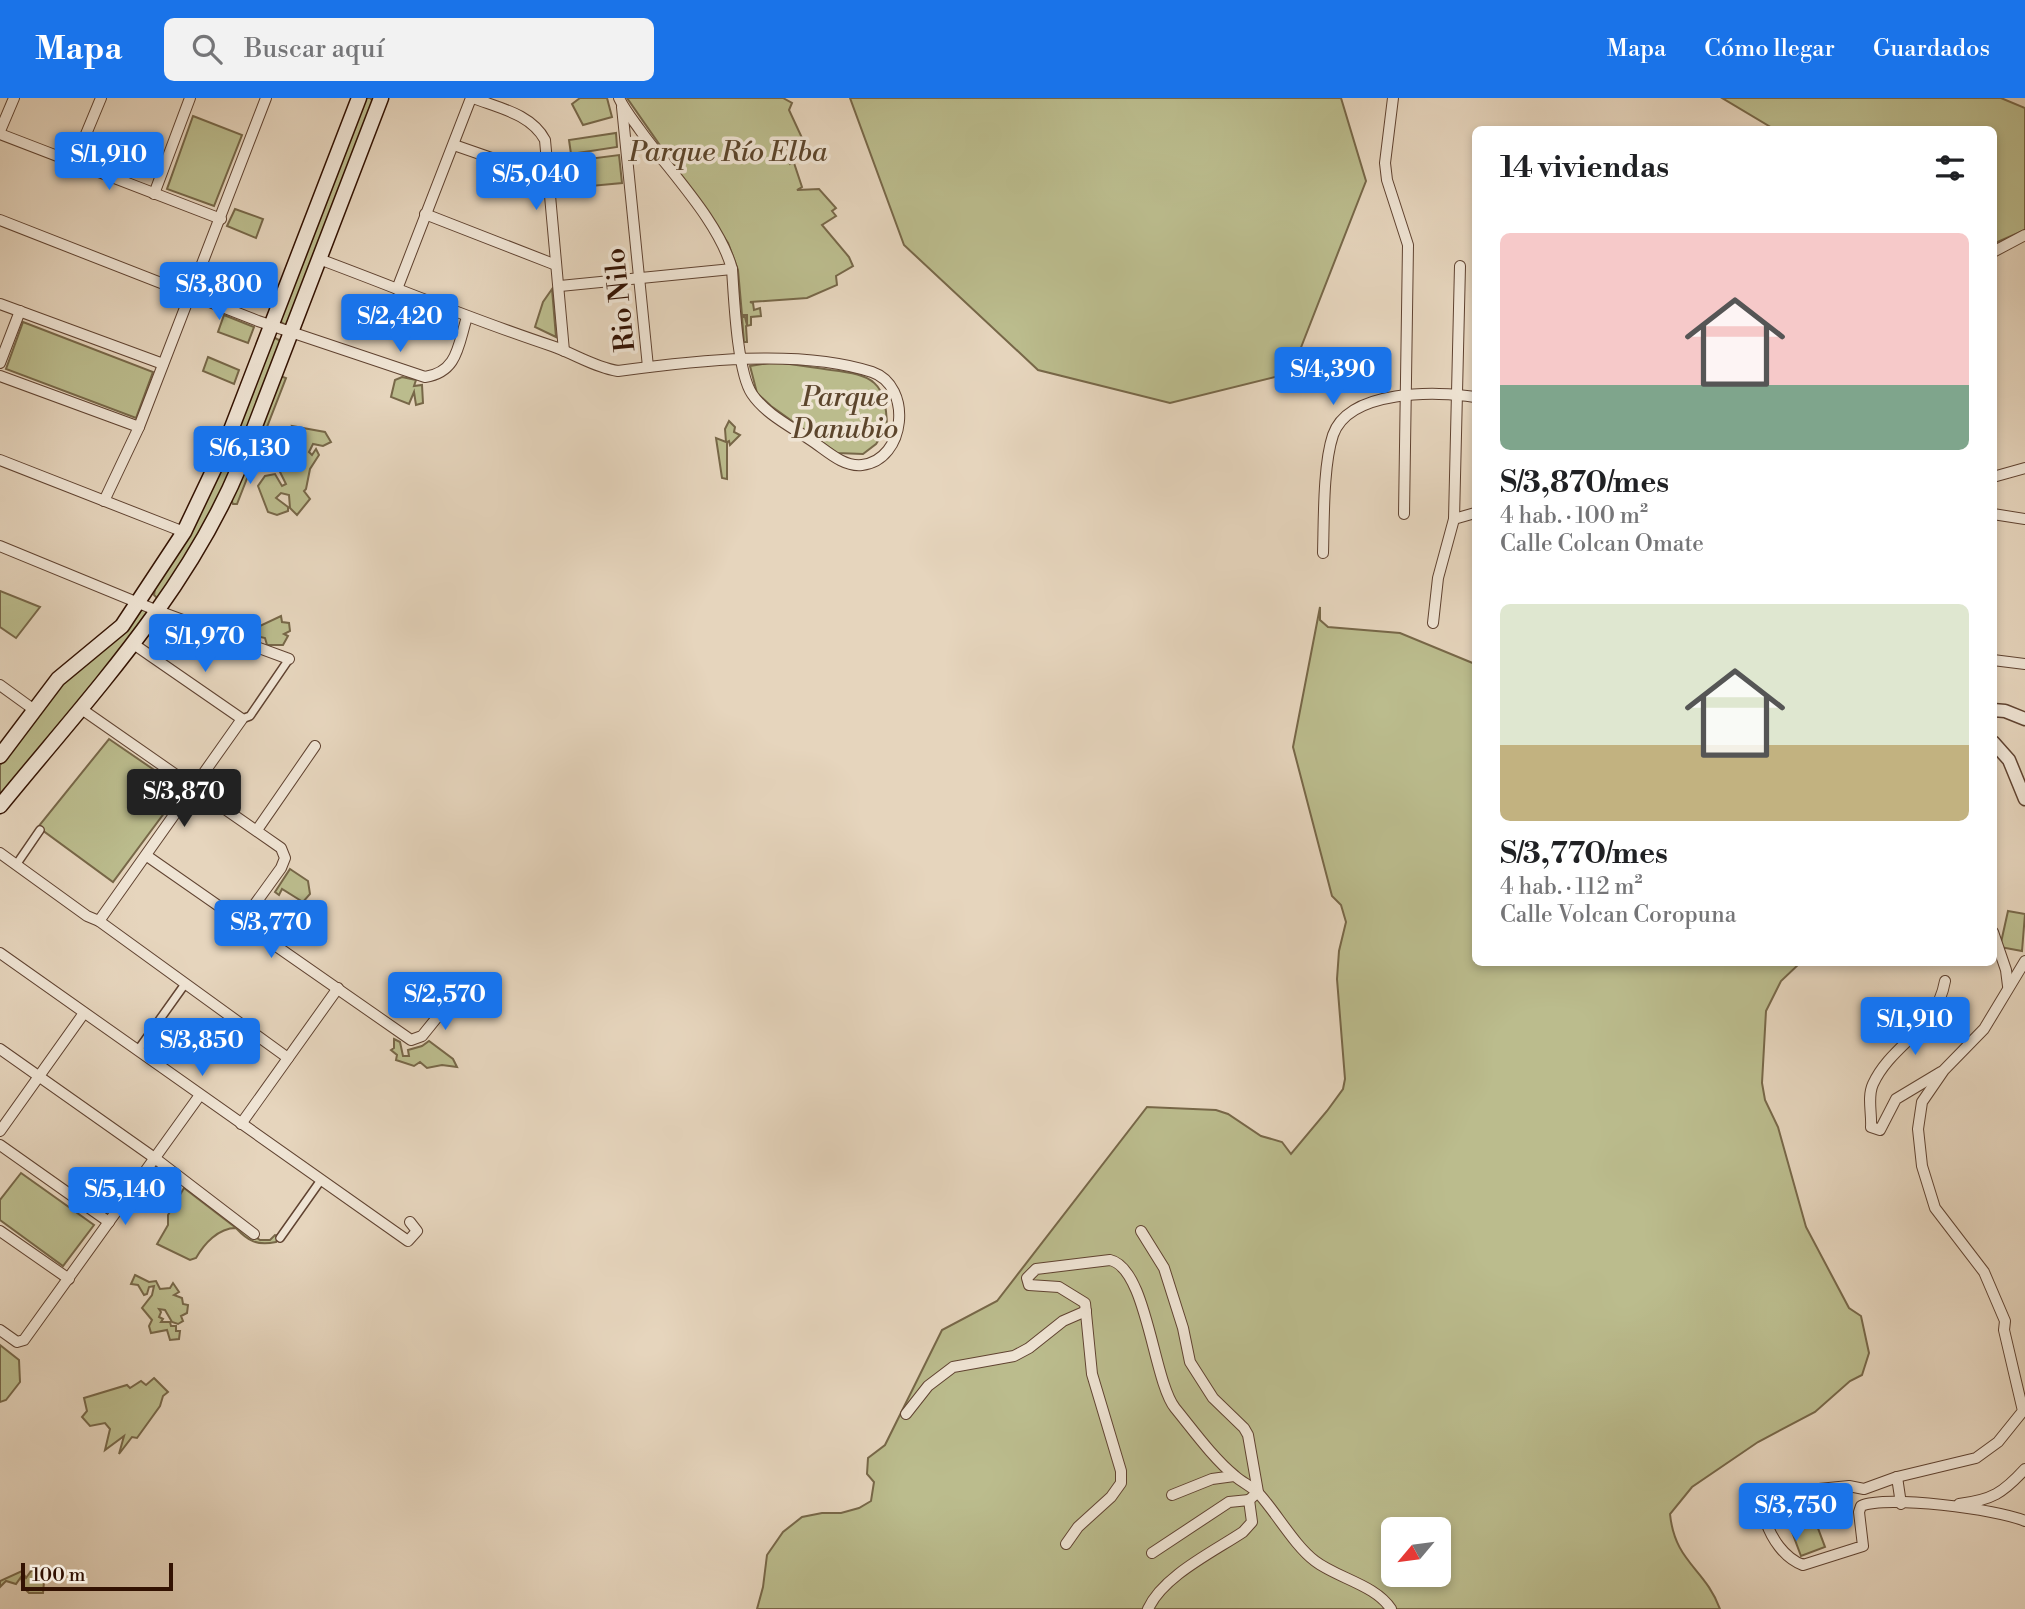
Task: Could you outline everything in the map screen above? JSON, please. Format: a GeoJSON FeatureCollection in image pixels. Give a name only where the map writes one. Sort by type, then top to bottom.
{"type":"FeatureCollection","features":[{"type":"Feature","properties":{"kind":"main road"},"geometry":{"type":"LineString","coordinates":[[0,756],[58,679],[122,626],[184,533],[224,448],[359,98]]}},
{"type":"Feature","properties":{"kind":"main road"},"geometry":{"type":"LineString","coordinates":[[0,806],[158,611],[203,542],[225,500],[381,98]]}},
{"type":"Feature","properties":{"kind":"street"},"geometry":{"type":"LineString","coordinates":[[13,98],[0,133],[221,219]]}},
{"type":"Feature","properties":{"kind":"street"},"geometry":{"type":"LineString","coordinates":[[74,163],[101,98]]}},
{"type":"Feature","properties":{"kind":"street"},"geometry":{"type":"LineString","coordinates":[[155,194],[190,98]]}},
{"type":"Feature","properties":{"kind":"street"},"geometry":{"type":"LineString","coordinates":[[104,501],[139,427],[266,98]]}},
{"type":"Feature","properties":{"kind":"street"},"geometry":{"type":"LineString","coordinates":[[397,289],[472,98],[528,119],[539,129],[548,154],[564,351]]}},
{"type":"Feature","properties":{"kind":"street"},"geometry":{"type":"LineString","coordinates":[[1393,98],[1385,163],[1387,180],[1408,245],[1404,514]]}},
{"type":"Feature","properties":{"kind":"street"},"geometry":{"type":"LineString","coordinates":[[319,259],[467,317],[564,351],[600,368],[618,371],[742,360],[790,360],[841,366],[880,376],[896,395],[899,407],[898,430],[888,450],[871,462],[861,465],[841,460],[764,408],[745,382],[742,360],[732,269],[718,235],[620,101]]}},
{"type":"Feature","properties":{"kind":"street","name":"Rio Nilo"},"geometry":{"type":"LineString","coordinates":[[620,101],[648,367]]}},
{"type":"Feature","properties":{"kind":"street"},"geometry":{"type":"LineString","coordinates":[[454,145],[549,178]]}},
{"type":"Feature","properties":{"kind":"street"},"geometry":{"type":"LineString","coordinates":[[425,214],[556,265]]}},
{"type":"Feature","properties":{"kind":"street"},"geometry":{"type":"LineString","coordinates":[[0,220],[271,326],[425,377],[444,373],[451,366],[467,317]]}},
{"type":"Feature","properties":{"kind":"street"},"geometry":{"type":"LineString","coordinates":[[1997,250],[2025,235]]}},
{"type":"Feature","properties":{"kind":"street"},"geometry":{"type":"LineString","coordinates":[[1433,623],[1438,578],[1454,519],[1460,266]]}},
{"type":"Feature","properties":{"kind":"street"},"geometry":{"type":"LineString","coordinates":[[559,286],[732,269]]}},
{"type":"Feature","properties":{"kind":"street"},"geometry":{"type":"LineString","coordinates":[[0,304],[163,364]]}},
{"type":"Feature","properties":{"kind":"street"},"geometry":{"type":"LineString","coordinates":[[0,363],[20,311]]}},
{"type":"Feature","properties":{"kind":"street"},"geometry":{"type":"LineString","coordinates":[[0,376],[139,427]]}},
{"type":"Feature","properties":{"kind":"street"},"geometry":{"type":"LineString","coordinates":[[1323,553],[1323,514],[1333,434],[1343,418],[1384,397],[1457,394],[1472,396]]}},
{"type":"Feature","properties":{"kind":"street"},"geometry":{"type":"LineString","coordinates":[[0,460],[184,533]]}},
{"type":"Feature","properties":{"kind":"street"},"geometry":{"type":"LineString","coordinates":[[1997,476],[2025,468]]}},
{"type":"Feature","properties":{"kind":"street"},"geometry":{"type":"LineString","coordinates":[[1454,519],[1472,514]]}},
{"type":"Feature","properties":{"kind":"street"},"geometry":{"type":"LineString","coordinates":[[1997,515],[2025,519]]}},
{"type":"Feature","properties":{"kind":"street"},"geometry":{"type":"LineString","coordinates":[[0,546],[158,611],[289,659],[250,716],[242,719],[99,921]]}},
{"type":"Feature","properties":{"kind":"street"},"geometry":{"type":"LineString","coordinates":[[132,643],[242,719]]}},
{"type":"Feature","properties":{"kind":"street"},"geometry":{"type":"LineString","coordinates":[[1997,660],[2025,664]]}},
{"type":"Feature","properties":{"kind":"street"},"geometry":{"type":"LineString","coordinates":[[0,685],[33,709]]}},
{"type":"Feature","properties":{"kind":"street"},"geometry":{"type":"LineString","coordinates":[[80,708],[281,848],[285,858],[242,922]]}},
{"type":"Feature","properties":{"kind":"street"},"geometry":{"type":"LineString","coordinates":[[1997,710],[2025,719]]}},
{"type":"Feature","properties":{"kind":"street"},"geometry":{"type":"LineString","coordinates":[[257,830],[316,746]]}},
{"type":"Feature","properties":{"kind":"street"},"geometry":{"type":"LineString","coordinates":[[1997,746],[2009,760],[2025,799]]}},
{"type":"Feature","properties":{"kind":"street"},"geometry":{"type":"LineString","coordinates":[[16,865],[40,830]]}},
{"type":"Feature","properties":{"kind":"street"},"geometry":{"type":"LineString","coordinates":[[0,853],[288,1058]]}},
{"type":"Feature","properties":{"kind":"street"},"geometry":{"type":"LineString","coordinates":[[147,856],[411,1040],[422,1036],[443,1010],[443,992]]}},
{"type":"Feature","properties":{"kind":"street"},"geometry":{"type":"LineString","coordinates":[[1997,944],[2008,986]]}},
{"type":"Feature","properties":{"kind":"street"},"geometry":{"type":"LineString","coordinates":[[0,953],[408,1241],[417,1231],[410,1222]]}},
{"type":"Feature","properties":{"kind":"street"},"geometry":{"type":"LineString","coordinates":[[2025,961],[1984,1029],[1944,1070],[1919,1110],[1918,1129],[1922,1166],[1935,1208],[1984,1272],[2006,1321],[2004,1330],[2023,1411],[2012,1427],[1976,1458],[1864,1489],[1849,1486],[1819,1489],[1765,1519],[1768,1529],[1787,1557],[1803,1566],[1863,1546],[1859,1512],[1861,1506],[1868,1503],[1987,1511],[2025,1521]]}},
{"type":"Feature","properties":{"kind":"street"},"geometry":{"type":"LineString","coordinates":[[1944,1070],[1896,1099],[1880,1130],[1871,1127],[1872,1085],[1881,1071],[1937,1009],[1945,981]]}},
{"type":"Feature","properties":{"kind":"street"},"geometry":{"type":"LineString","coordinates":[[138,1050],[185,984]]}},
{"type":"Feature","properties":{"kind":"street"},"geometry":{"type":"LineString","coordinates":[[241,1124],[338,988]]}},
{"type":"Feature","properties":{"kind":"street"},"geometry":{"type":"LineString","coordinates":[[0,1131],[84,1013]]}},
{"type":"Feature","properties":{"kind":"street"},"geometry":{"type":"LineString","coordinates":[[0,1049],[156,1159],[254,1234]]}},
{"type":"Feature","properties":{"kind":"street"},"geometry":{"type":"LineString","coordinates":[[0,1330],[17,1342],[24,1340],[200,1095]]}},
{"type":"Feature","properties":{"kind":"street"},"geometry":{"type":"LineString","coordinates":[[0,1145],[109,1223]]}},
{"type":"Feature","properties":{"kind":"street"},"geometry":{"type":"LineString","coordinates":[[280,1238],[321,1180]]}},
{"type":"Feature","properties":{"kind":"street"},"geometry":{"type":"LineString","coordinates":[[0,1231],[69,1279]]}},
{"type":"Feature","properties":{"kind":"street"},"geometry":{"type":"LineString","coordinates":[[1142,1231],[1164,1268],[1183,1328],[1190,1362],[1213,1398],[1244,1428],[1258,1492]]}},
{"type":"Feature","properties":{"kind":"street"},"geometry":{"type":"LineString","coordinates":[[1066,1544],[1078,1527],[1111,1497],[1121,1483],[1121,1471],[1092,1374],[1085,1303],[1059,1287],[1029,1285],[1029,1275],[1036,1269],[1094,1260],[1117,1262],[1138,1297],[1168,1400],[1234,1476],[1258,1492],[1312,1560],[1364,1588],[1387,1603],[1391,1609]]}},
{"type":"Feature","properties":{"kind":"street"},"geometry":{"type":"LineString","coordinates":[[906,1414],[928,1386],[953,1367],[1014,1356],[1029,1348],[1056,1325],[1086,1311]]}},
{"type":"Feature","properties":{"kind":"street"},"geometry":{"type":"LineString","coordinates":[[1941,1506],[1981,1502],[2004,1492],[2025,1469]]}},
{"type":"Feature","properties":{"kind":"street"},"geometry":{"type":"LineString","coordinates":[[1172,1495],[1212,1479],[1234,1476]]}},
{"type":"Feature","properties":{"kind":"street"},"geometry":{"type":"LineString","coordinates":[[1898,1478],[1901,1504]]}},
{"type":"Feature","properties":{"kind":"street"},"geometry":{"type":"LineString","coordinates":[[1152,1553],[1229,1502],[1249,1500],[1258,1492]]}},
{"type":"Feature","properties":{"kind":"street"},"geometry":{"type":"LineString","coordinates":[[1148,1609],[1154,1595],[1169,1581],[1243,1532],[1252,1522],[1249,1500]]}},
{"type":"Feature","properties":{"kind":"green space"},"geometry":{"type":"Polygon","coordinates":[[[365,98],[374,102],[288,324],[285,325],[279,320],[365,98]]]}},
{"type":"Feature","properties":{"kind":"green space"},"geometry":{"type":"Polygon","coordinates":[[[580,98],[607,98],[612,117],[583,125],[572,104],[580,98]]]}},
{"type":"Feature","properties":{"kind":"green space","name":"Parque Río Elba"},"geometry":{"type":"Polygon","coordinates":[[[627,98],[783,98],[792,103],[789,110],[803,140],[783,150],[790,164],[794,163],[802,187],[797,190],[819,189],[836,208],[832,211],[836,216],[822,225],[849,257],[853,266],[836,276],[837,285],[807,298],[750,302],[753,303],[754,310],[760,308],[761,316],[751,317],[751,325],[746,326],[747,342],[744,342],[742,317],[745,317],[747,325],[747,315],[742,315],[738,270],[728,243],[627,98]]]}},
{"type":"Feature","properties":{"kind":"green space"},"geometry":{"type":"Polygon","coordinates":[[[850,98],[1341,98],[1366,181],[1291,373],[1170,403],[1038,370],[904,245],[850,98]]]}},
{"type":"Feature","properties":{"kind":"green space"},"geometry":{"type":"Polygon","coordinates":[[[1722,98],[2001,98],[2025,108],[2025,230],[1997,242],[1997,126],[1769,126],[1722,98]]]}},
{"type":"Feature","properties":{"kind":"green space"},"geometry":{"type":"Polygon","coordinates":[[[193,116],[242,135],[214,206],[167,189],[193,116]]]}},
{"type":"Feature","properties":{"kind":"green space"},"geometry":{"type":"Polygon","coordinates":[[[616,133],[617,147],[571,154],[569,140],[616,133]]]}},
{"type":"Feature","properties":{"kind":"green space"},"geometry":{"type":"Polygon","coordinates":[[[619,155],[622,183],[591,186],[588,159],[619,155]]]}},
{"type":"Feature","properties":{"kind":"green space"},"geometry":{"type":"Polygon","coordinates":[[[235,209],[263,219],[256,238],[227,226],[235,209]]]}},
{"type":"Feature","properties":{"kind":"green space"},"geometry":{"type":"Polygon","coordinates":[[[552,289],[556,337],[535,327],[543,302],[552,289]]]}},
{"type":"Feature","properties":{"kind":"green space"},"geometry":{"type":"Polygon","coordinates":[[[224,315],[254,327],[248,343],[218,332],[224,315]]]}},
{"type":"Feature","properties":{"kind":"green space"},"geometry":{"type":"Polygon","coordinates":[[[23,322],[153,372],[136,418],[6,369],[23,322]]]}},
{"type":"Feature","properties":{"kind":"green space"},"geometry":{"type":"Polygon","coordinates":[[[273,337],[281,341],[227,483],[203,531],[161,598],[157,598],[154,595],[155,589],[273,337]]]}},
{"type":"Feature","properties":{"kind":"green space"},"geometry":{"type":"Polygon","coordinates":[[[208,357],[239,370],[234,384],[203,371],[208,357]]]}},
{"type":"Feature","properties":{"kind":"green space","name":"Parque Danubio"},"geometry":{"type":"Polygon","coordinates":[[[776,362],[845,372],[867,378],[874,383],[884,399],[887,427],[876,444],[863,454],[837,453],[771,406],[757,393],[750,366],[776,362]]]}},
{"type":"Feature","properties":{"kind":"green space"},"geometry":{"type":"Polygon","coordinates":[[[280,376],[286,378],[237,504],[233,504],[231,499],[280,376]]]}},
{"type":"Feature","properties":{"kind":"green space"},"geometry":{"type":"Polygon","coordinates":[[[402,377],[416,380],[414,386],[422,385],[423,403],[416,405],[414,392],[409,404],[391,397],[395,380],[402,377]]]}},
{"type":"Feature","properties":{"kind":"green space"},"geometry":{"type":"Polygon","coordinates":[[[729,421],[735,427],[734,432],[740,435],[730,445],[729,441],[727,442],[727,479],[722,478],[716,438],[726,442],[725,429],[729,421]]]}},
{"type":"Feature","properties":{"kind":"green space"},"geometry":{"type":"Polygon","coordinates":[[[292,426],[325,432],[331,442],[323,446],[313,444],[309,452],[312,455],[316,449],[319,455],[310,469],[304,491],[310,499],[297,515],[290,508],[289,495],[281,493],[276,498],[288,507],[288,511],[277,515],[268,512],[258,486],[265,476],[275,474],[282,486],[286,484],[278,468],[277,448],[298,453],[298,442],[302,438],[295,435],[292,426]]]}},
{"type":"Feature","properties":{"kind":"green space"},"geometry":{"type":"Polygon","coordinates":[[[0,591],[40,607],[16,638],[0,627],[0,591]]]}},
{"type":"Feature","properties":{"kind":"green space"},"geometry":{"type":"Polygon","coordinates":[[[1320,607],[1320,620],[1328,627],[1400,633],[1472,663],[1472,966],[1797,966],[1781,981],[1766,1011],[1762,1083],[1765,1100],[1778,1127],[1806,1227],[1849,1308],[1861,1316],[1869,1353],[1862,1375],[1850,1381],[1815,1412],[1758,1442],[1692,1487],[1670,1514],[1678,1544],[1707,1584],[1720,1609],[757,1609],[767,1555],[783,1532],[802,1517],[841,1513],[871,1501],[874,1482],[867,1474],[868,1458],[885,1445],[942,1330],[997,1301],[1147,1107],[1216,1110],[1228,1114],[1261,1136],[1282,1142],[1291,1154],[1327,1111],[1343,1089],[1345,1079],[1337,979],[1339,951],[1346,922],[1341,905],[1332,896],[1293,747],[1320,607]]]}},
{"type":"Feature","properties":{"kind":"green space"},"geometry":{"type":"Polygon","coordinates":[[[140,610],[146,610],[148,616],[0,798],[0,765],[46,700],[140,610]]]}},
{"type":"Feature","properties":{"kind":"green space"},"geometry":{"type":"Polygon","coordinates":[[[281,616],[282,622],[289,623],[290,631],[284,634],[288,636],[283,645],[267,645],[265,638],[256,636],[253,625],[260,626],[281,616]]]}},
{"type":"Feature","properties":{"kind":"green space"},"geometry":{"type":"Polygon","coordinates":[[[109,739],[182,789],[113,882],[38,827],[109,739]]]}},
{"type":"Feature","properties":{"kind":"green space"},"geometry":{"type":"Polygon","coordinates":[[[290,869],[308,881],[310,894],[303,902],[282,889],[279,895],[275,892],[290,869]]]}},
{"type":"Feature","properties":{"kind":"green space"},"geometry":{"type":"Polygon","coordinates":[[[2008,911],[2025,914],[2022,951],[2000,947],[2008,911]]]}},
{"type":"Feature","properties":{"kind":"green space"},"geometry":{"type":"Polygon","coordinates":[[[394,1039],[400,1042],[403,1056],[409,1056],[408,1050],[429,1041],[453,1059],[457,1067],[442,1065],[427,1068],[420,1062],[414,1066],[396,1060],[397,1055],[391,1050],[394,1048],[394,1039]]]}},
{"type":"Feature","properties":{"kind":"green space"},"geometry":{"type":"Polygon","coordinates":[[[21,1173],[94,1225],[63,1266],[0,1220],[0,1200],[21,1173]]]}},
{"type":"Feature","properties":{"kind":"green space"},"geometry":{"type":"Polygon","coordinates":[[[184,1188],[235,1227],[236,1224],[260,1240],[279,1236],[276,1242],[258,1243],[236,1228],[229,1229],[212,1238],[196,1258],[190,1260],[157,1244],[168,1225],[168,1215],[184,1188]]]}},
{"type":"Feature","properties":{"kind":"green space"},"geometry":{"type":"Polygon","coordinates":[[[135,1275],[149,1282],[156,1281],[160,1289],[170,1288],[173,1283],[179,1292],[174,1295],[182,1298],[183,1304],[188,1305],[187,1313],[181,1316],[183,1321],[178,1324],[172,1322],[165,1310],[159,1309],[159,1317],[163,1319],[161,1322],[170,1322],[171,1326],[176,1326],[176,1331],[180,1331],[179,1339],[170,1340],[167,1330],[151,1333],[149,1326],[152,1320],[142,1308],[152,1295],[154,1286],[149,1287],[144,1295],[138,1285],[131,1284],[135,1275]]]}},
{"type":"Feature","properties":{"kind":"green space"},"geometry":{"type":"Polygon","coordinates":[[[0,1345],[19,1360],[20,1382],[6,1400],[0,1402],[0,1345]]]}},
{"type":"Feature","properties":{"kind":"green space"},"geometry":{"type":"Polygon","coordinates":[[[154,1378],[168,1392],[163,1396],[160,1406],[137,1438],[132,1437],[119,1454],[124,1436],[105,1450],[110,1429],[105,1423],[90,1426],[82,1417],[87,1411],[84,1398],[127,1385],[130,1388],[141,1381],[146,1385],[154,1378]]]}},
{"type":"Feature","properties":{"kind":"green space"},"geometry":{"type":"Polygon","coordinates":[[[1810,1507],[1825,1547],[1801,1556],[1786,1516],[1810,1507]]]}},
{"type":"Feature","properties":{"kind":"green space"},"geometry":{"type":"Polygon","coordinates":[[[22,1571],[26,1578],[31,1571],[45,1571],[43,1593],[29,1593],[23,1587],[21,1577],[16,1584],[6,1581],[0,1587],[0,1581],[22,1571]]]}}]}
